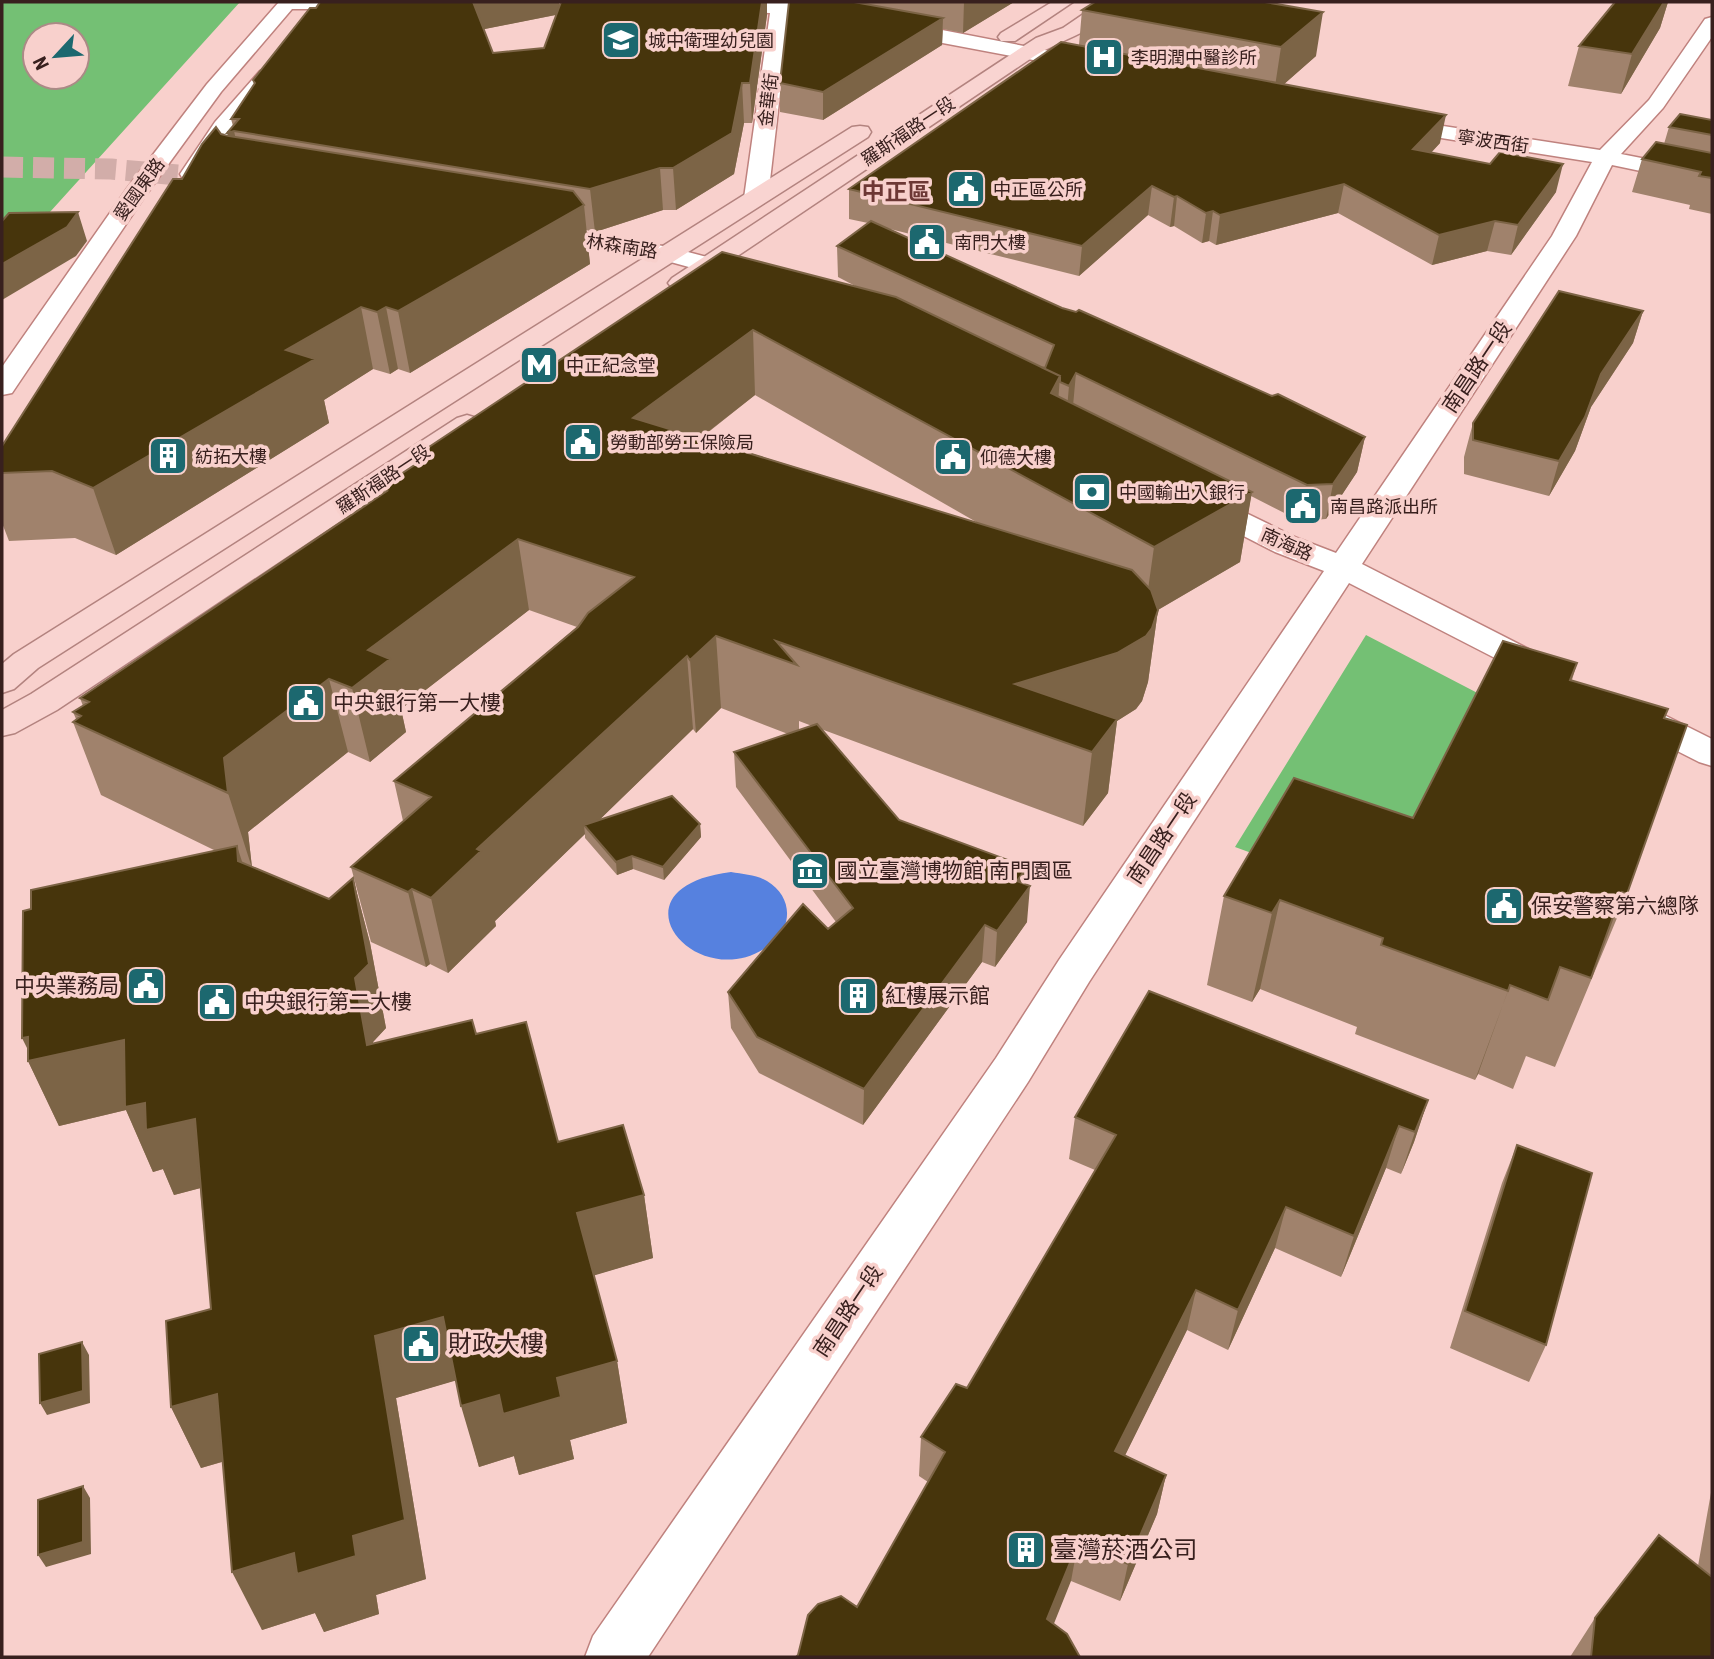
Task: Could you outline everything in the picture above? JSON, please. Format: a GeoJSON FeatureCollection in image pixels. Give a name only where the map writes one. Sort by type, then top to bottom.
{"type":"FeatureCollection","features":[{"type":"Feature","properties":{"kind":"main road","name":"羅斯福路一段"},"geometry":{"type":"LineString","coordinates":[[2,682],[26,661],[1064,2]]}},
{"type":"Feature","properties":{"kind":"main road"},"geometry":{"type":"LineString","coordinates":[[1035,48],[1051,30],[1093,2]]}},
{"type":"Feature","properties":{"kind":"main road","name":"羅斯福路一段"},"geometry":{"type":"LineString","coordinates":[[661,296],[1035,48],[1070,32],[1113,2]]}},
{"type":"Feature","properties":{"kind":"main road","name":"羅斯福路一段"},"geometry":{"type":"LineString","coordinates":[[2,725],[44,702],[492,408]]}},
{"type":"Feature","properties":{"kind":"street"},"geometry":{"type":"LineString","coordinates":[[288,3],[390,3]]}},
{"type":"Feature","properties":{"kind":"street","name":"愛國東路"},"geometry":{"type":"LineString","coordinates":[[2,387],[134,195],[214,89],[288,3]]}},
{"type":"Feature","properties":{"kind":"street"},"geometry":{"type":"LineString","coordinates":[[303,30],[325,3]]}},
{"type":"Feature","properties":{"kind":"street"},"geometry":{"type":"LineString","coordinates":[[700,5],[780,4],[994,46],[1035,48],[1107,69]]}},
{"type":"Feature","properties":{"kind":"street","name":"金華街"},"geometry":{"type":"LineString","coordinates":[[756,198],[780,4]]}},
{"type":"Feature","properties":{"kind":"street","name":"南昌路一段"},"geometry":{"type":"LineString","coordinates":[[614,1657],[1004,1081],[1074,971],[1564,236],[1605,157],[1656,104],[1712,23]]}},
{"type":"Feature","properties":{"kind":"street","name":"愛國東路"},"geometry":{"type":"LineString","coordinates":[[178,195],[223,127],[280,60]]}},
{"type":"Feature","properties":{"kind":"street","name":"寧波西街"},"geometry":{"type":"LineString","coordinates":[[1372,120],[1438,133],[1605,157],[1712,179]]}},
{"type":"Feature","properties":{"kind":"street","name":"林森南路"},"geometry":{"type":"LineString","coordinates":[[517,229],[669,254]]}},
{"type":"Feature","properties":{"kind":"street"},"geometry":{"type":"LineString","coordinates":[[669,254],[709,263],[766,284]]}},
{"type":"Feature","properties":{"kind":"street","name":"南海路"},"geometry":{"type":"LineString","coordinates":[[1176,489],[1286,545],[1343,568],[1712,754]]}},
{"type":"Feature","properties":{"kind":"green space"},"geometry":{"type":"Polygon","coordinates":[[[2,2],[240,2],[2,265],[2,2]]]}},
{"type":"Feature","properties":{"kind":"green space"},"geometry":{"type":"Polygon","coordinates":[[[1366,635],[1489,699],[1388,903],[1235,847],[1366,635]]]}},
{"type":"Feature","properties":{"kind":"water"},"geometry":{"type":"Polygon","coordinates":[[[731,872],[759,877],[775,887],[785,903],[786,920],[784,929],[771,944],[743,958],[716,959],[693,950],[676,935],[668,917],[673,898],[693,882],[731,872]]]}},
{"type":"Feature","properties":{"kind":"building"},"geometry":{"type":"Polygon","coordinates":[[[320,2],[473,2],[493,53],[544,48],[561,2],[762,2],[750,83],[742,83],[732,133],[673,168],[660,168],[590,189],[234,131],[227,133],[239,119],[231,119],[255,83],[253,80],[310,8],[316,8],[320,2]]]}},
{"type":"Feature","properties":{"kind":"building"},"geometry":{"type":"Polygon","coordinates":[[[789,2],[854,2],[943,18],[823,92],[780,83],[789,2]]]}},
{"type":"Feature","properties":{"kind":"building"},"geometry":{"type":"Polygon","coordinates":[[[1095,2],[1265,2],[1323,12],[1281,47],[1082,10],[1095,2]]]}},
{"type":"Feature","properties":{"kind":"building"},"geometry":{"type":"Polygon","coordinates":[[[1615,2],[1664,2],[1632,54],[1579,46],[1615,2]]]}},
{"type":"Feature","properties":{"kind":"building"},"geometry":{"type":"Polygon","coordinates":[[[1061,42],[1446,115],[1413,149],[1490,164],[1500,152],[1563,164],[1518,225],[1495,221],[1439,235],[1344,184],[1220,215],[1213,211],[1206,213],[1177,196],[1152,186],[1082,246],[849,189],[1061,42]]]}},
{"type":"Feature","properties":{"kind":"building"},"geometry":{"type":"Polygon","coordinates":[[[1680,114],[1712,120],[1712,135],[1669,127],[1680,114]]]}},
{"type":"Feature","properties":{"kind":"building"},"geometry":{"type":"Polygon","coordinates":[[[216,127],[221,134],[229,136],[573,191],[584,205],[398,311],[386,307],[377,312],[361,307],[286,350],[315,359],[93,488],[52,471],[2,473],[2,446],[173,179],[182,179],[202,144],[216,127]]]}},
{"type":"Feature","properties":{"kind":"building"},"geometry":{"type":"Polygon","coordinates":[[[1656,142],[1712,153],[1712,178],[1699,176],[1701,172],[1642,159],[1656,142]]]}},
{"type":"Feature","properties":{"kind":"building"},"geometry":{"type":"Polygon","coordinates":[[[78,212],[67,227],[2,264],[2,221],[9,213],[78,212]]]}},
{"type":"Feature","properties":{"kind":"building"},"geometry":{"type":"Polygon","coordinates":[[[871,221],[1062,308],[1076,312],[1079,310],[1272,396],[1278,394],[1365,437],[1333,484],[1307,485],[1076,373],[1069,386],[1060,382],[1060,376],[1041,367],[1045,368],[1054,345],[837,246],[871,221]]]}},
{"type":"Feature","properties":{"kind":"building"},"geometry":{"type":"Polygon","coordinates":[[[722,252],[896,297],[1060,376],[1051,393],[1252,492],[1154,547],[753,330],[633,418],[1132,570],[1151,590],[1158,610],[1146,636],[1117,653],[1015,684],[1117,719],[1092,752],[776,641],[797,665],[716,636],[690,660],[687,656],[477,849],[481,851],[431,898],[412,889],[408,892],[351,867],[431,797],[394,781],[578,627],[588,613],[634,577],[518,539],[368,650],[390,659],[352,688],[329,679],[224,758],[228,793],[73,722],[81,716],[73,712],[89,702],[80,698],[387,491],[380,488],[431,454],[423,451],[722,252]]]}},
{"type":"Feature","properties":{"kind":"building"},"geometry":{"type":"Polygon","coordinates":[[[1559,291],[1643,311],[1601,374],[1585,417],[1559,461],[1473,440],[1473,423],[1559,291]]]}},
{"type":"Feature","properties":{"kind":"building"},"geometry":{"type":"Polygon","coordinates":[[[1503,641],[1577,663],[1570,680],[1668,709],[1664,718],[1687,725],[1627,894],[1622,892],[1591,978],[1560,967],[1548,1000],[1510,985],[1508,991],[1381,945],[1383,938],[1280,900],[1272,913],[1224,896],[1294,778],[1413,818],[1503,641]]]}},
{"type":"Feature","properties":{"kind":"building"},"geometry":{"type":"Polygon","coordinates":[[[817,724],[899,820],[1027,867],[1017,881],[1030,886],[997,931],[985,925],[864,1089],[757,1037],[728,992],[803,904],[828,929],[853,908],[734,752],[817,724]]]}},
{"type":"Feature","properties":{"kind":"building"},"geometry":{"type":"Polygon","coordinates":[[[672,796],[700,824],[663,867],[632,856],[616,862],[584,825],[672,796]]]}},
{"type":"Feature","properties":{"kind":"building"},"geometry":{"type":"Polygon","coordinates":[[[237,846],[238,861],[329,899],[353,878],[369,964],[355,978],[367,1045],[472,1020],[476,1034],[526,1022],[558,1142],[623,1125],[644,1195],[577,1213],[617,1361],[557,1378],[561,1397],[503,1414],[499,1395],[461,1406],[443,1317],[375,1336],[405,1520],[353,1536],[356,1556],[297,1574],[294,1553],[232,1572],[217,1394],[171,1407],[166,1321],[211,1309],[195,1119],[146,1130],[145,1103],[125,1107],[124,1040],[28,1061],[28,1037],[22,1038],[23,911],[31,909],[31,890],[237,846]]]}},
{"type":"Feature","properties":{"kind":"building"},"geometry":{"type":"Polygon","coordinates":[[[1149,991],[1428,1100],[1415,1132],[1399,1126],[1354,1236],[1286,1207],[1238,1310],[1196,1290],[1115,1451],[1166,1475],[1128,1564],[1078,1543],[1047,1619],[1067,1634],[1080,1657],[796,1657],[808,1615],[818,1604],[841,1596],[857,1607],[945,1452],[921,1437],[956,1384],[967,1388],[1116,1135],[1075,1117],[1149,991]]]}},
{"type":"Feature","properties":{"kind":"building"},"geometry":{"type":"Polygon","coordinates":[[[1517,1145],[1592,1173],[1546,1345],[1465,1311],[1517,1145]]]}},
{"type":"Feature","properties":{"kind":"building"},"geometry":{"type":"Polygon","coordinates":[[[82,1342],[83,1391],[40,1403],[39,1354],[82,1342]]]}},
{"type":"Feature","properties":{"kind":"building"},"geometry":{"type":"Polygon","coordinates":[[[83,1486],[83,1542],[38,1555],[38,1500],[83,1486]]]}},
{"type":"Feature","properties":{"kind":"building"},"geometry":{"type":"Polygon","coordinates":[[[1659,1535],[1712,1577],[1712,1657],[1591,1657],[1595,1618],[1659,1535]]]}},
{"type":"Feature","properties":{"kind":"tunnel"},"geometry":{"type":"LineString","coordinates":[[2,167],[111,169],[234,180]]}},
{"type":"Feature","properties":{"kind":"place","name":"城中衛理幼兒園"},"geometry":{"type":"Point","coordinates":[621,40]}},
{"type":"Feature","properties":{"kind":"place","name":"李明潤中醫診所"},"geometry":{"type":"Point","coordinates":[1104,57]}},
{"type":"Feature","properties":{"kind":"place","name":"中正區公所"},"geometry":{"type":"Point","coordinates":[966,189]}},
{"type":"Feature","properties":{"kind":"place","name":"南門大樓"},"geometry":{"type":"Point","coordinates":[927,242]}},
{"type":"Feature","properties":{"kind":"place","name":"中正紀念堂"},"geometry":{"type":"Point","coordinates":[539,365]}},
{"type":"Feature","properties":{"kind":"place","name":"勞動部勞工保險局"},"geometry":{"type":"Point","coordinates":[583,442]}},
{"type":"Feature","properties":{"kind":"place","name":"紡拓大樓"},"geometry":{"type":"Point","coordinates":[168,456]}},
{"type":"Feature","properties":{"kind":"place","name":"仰德大樓"},"geometry":{"type":"Point","coordinates":[953,457]}},
{"type":"Feature","properties":{"kind":"place","name":"中國輸出入銀行"},"geometry":{"type":"Point","coordinates":[1092,492]}},
{"type":"Feature","properties":{"kind":"place","name":"南昌路派出所"},"geometry":{"type":"Point","coordinates":[1303,506]}},
{"type":"Feature","properties":{"kind":"place","name":"中央銀行第一大樓"},"geometry":{"type":"Point","coordinates":[306,703]}},
{"type":"Feature","properties":{"kind":"place","name":"國立臺灣博物館 南門園區"},"geometry":{"type":"Point","coordinates":[810,871]}},
{"type":"Feature","properties":{"kind":"place","name":"保安警察第六總隊"},"geometry":{"type":"Point","coordinates":[1504,906]}},
{"type":"Feature","properties":{"kind":"place","name":"中央業務局"},"geometry":{"type":"Point","coordinates":[146,986]}},
{"type":"Feature","properties":{"kind":"place","name":"紅樓展示館"},"geometry":{"type":"Point","coordinates":[858,996]}},
{"type":"Feature","properties":{"kind":"place","name":"中央銀行第二大樓"},"geometry":{"type":"Point","coordinates":[217,1002]}},
{"type":"Feature","properties":{"kind":"place","name":"財政大樓"},"geometry":{"type":"Point","coordinates":[421,1344]}},
{"type":"Feature","properties":{"kind":"place","name":"臺灣菸酒公司"},"geometry":{"type":"Point","coordinates":[1026,1550]}},
{"type":"Feature","properties":{"kind":"district","name":"中正區"},"geometry":{"type":"Point","coordinates":[896,192]}}]}
